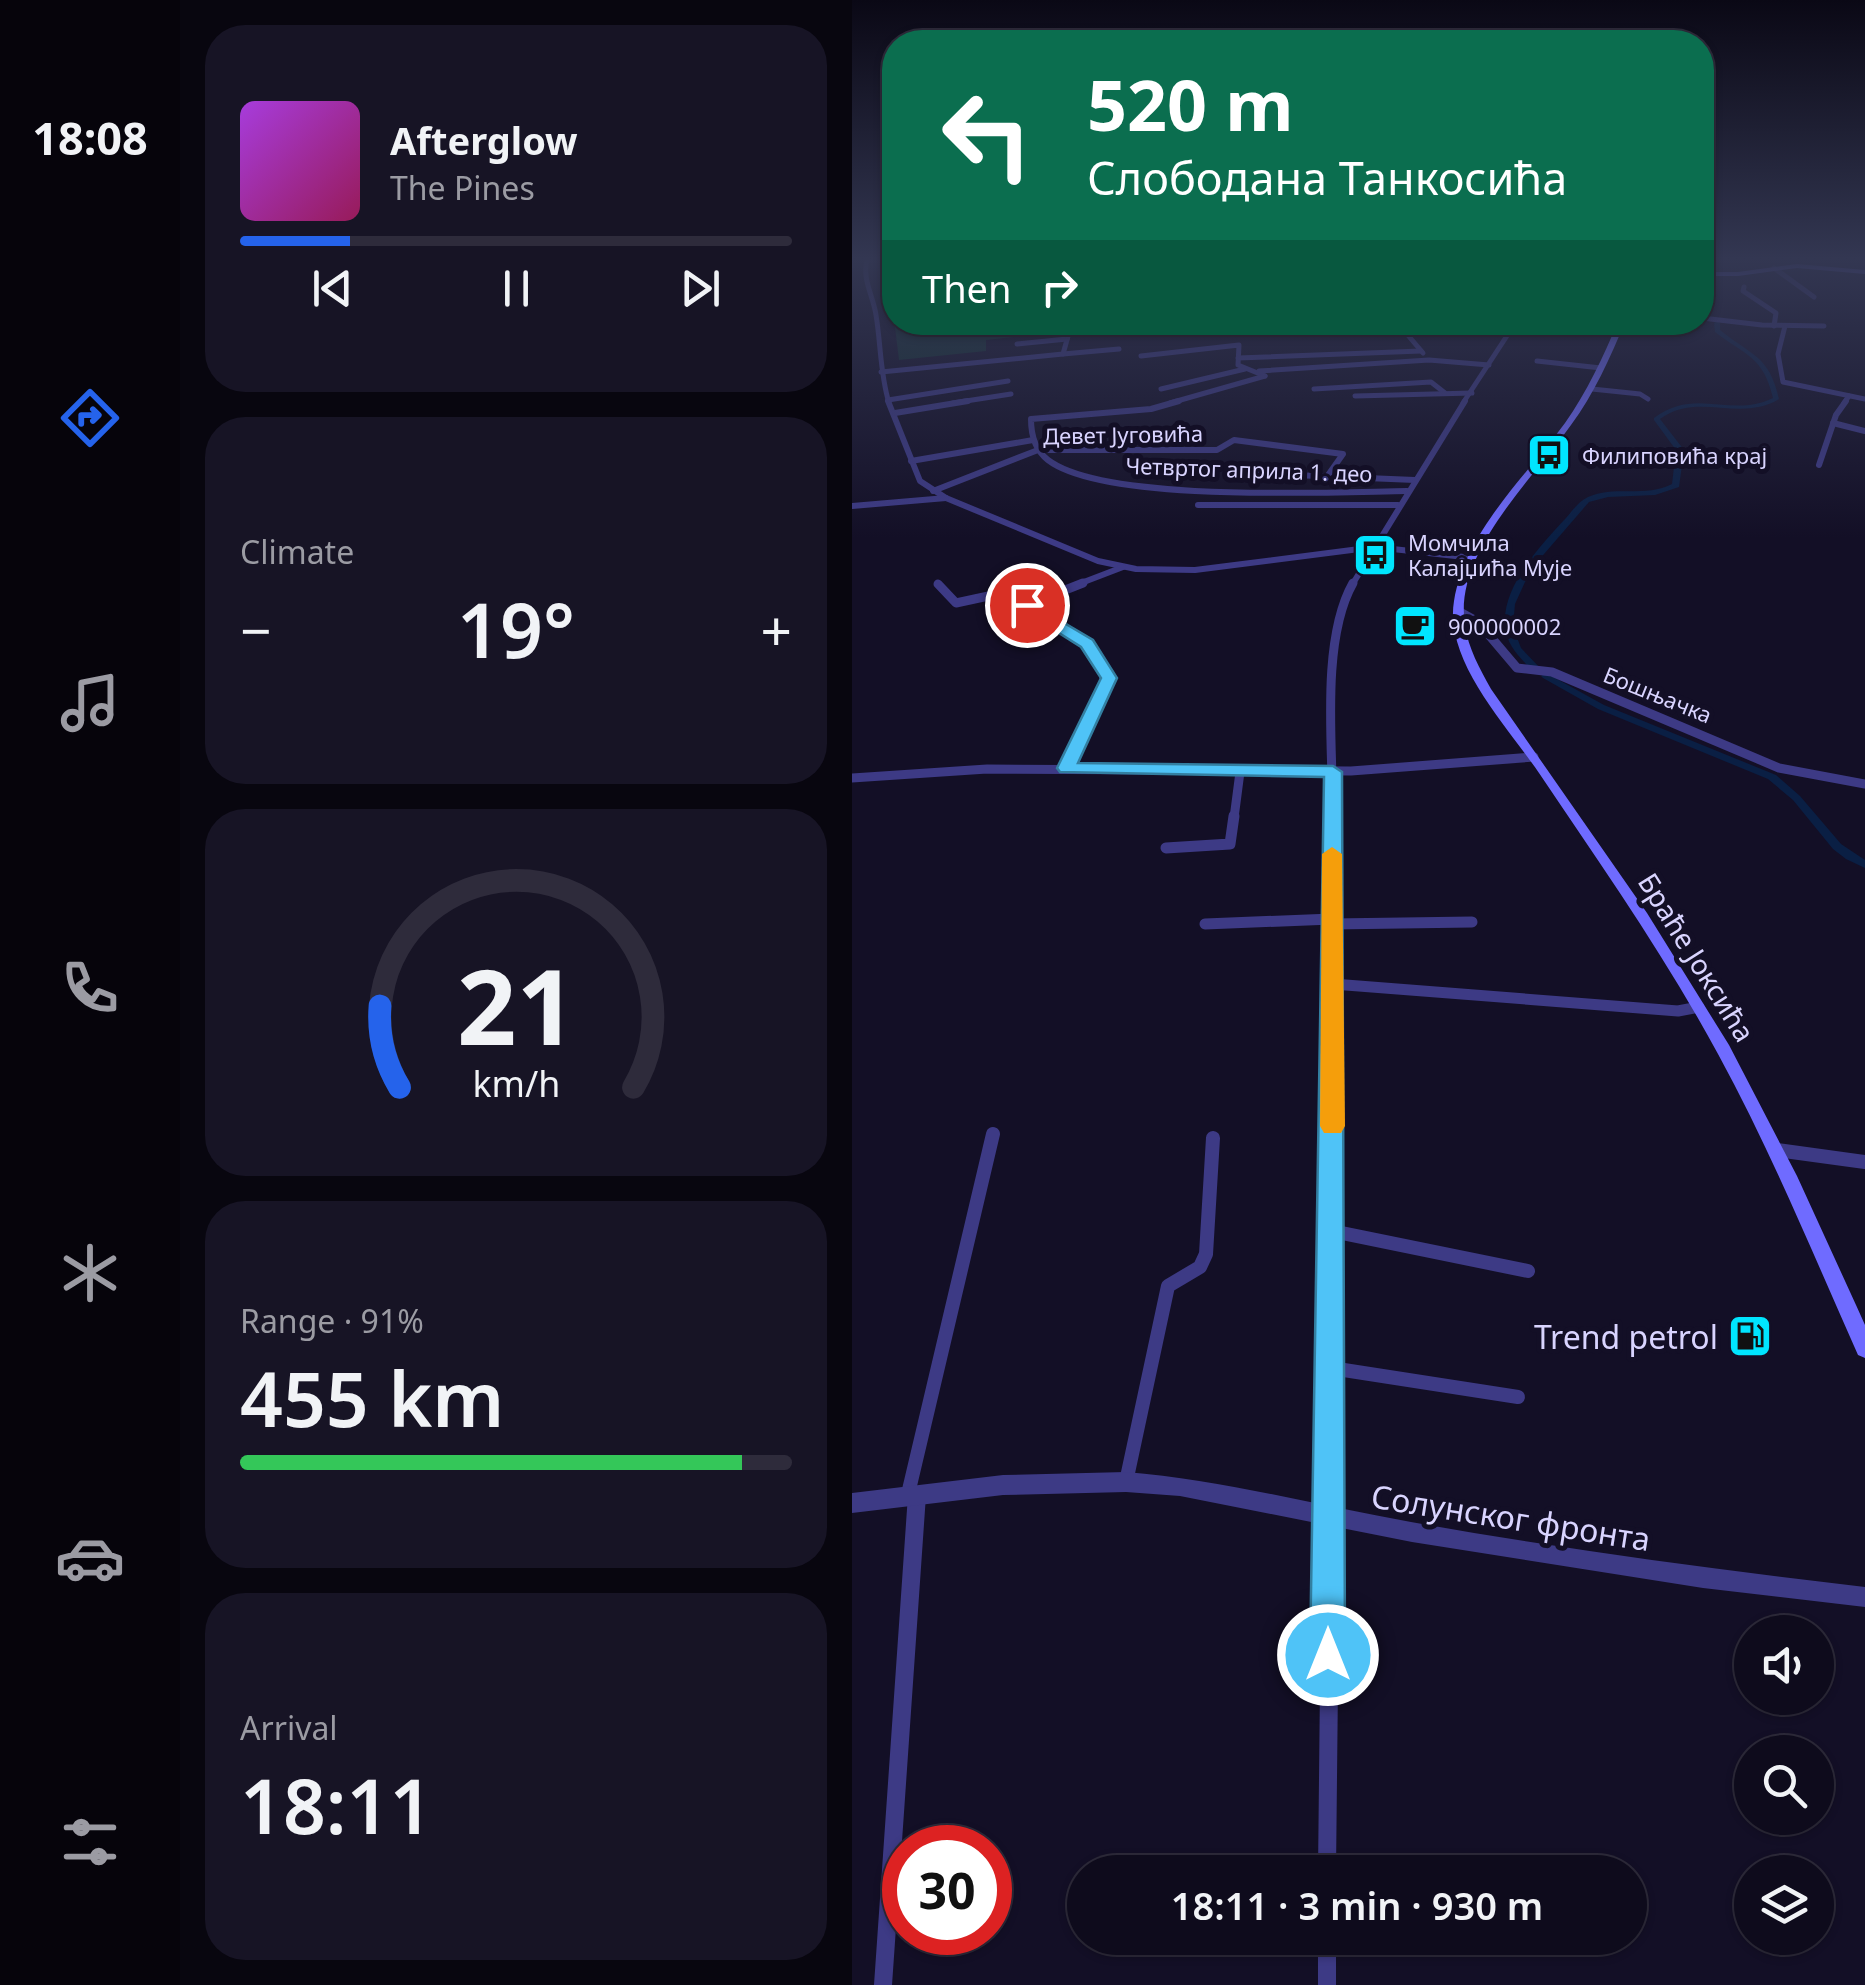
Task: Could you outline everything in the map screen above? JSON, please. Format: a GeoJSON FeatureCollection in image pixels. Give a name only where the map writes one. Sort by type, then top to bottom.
{"type":"FeatureCollection","features":[{"type":"Feature","properties":{"kind":"main road"},"geometry":{"type":"LineString","coordinates":[[1458,611],[1473,558],[1502,508],[1592,389],[1609,353]]}},
{"type":"Feature","properties":{"kind":"main road","name":"Браће Јоксића"},"geometry":{"type":"LineString","coordinates":[[1458,611],[1460,633],[1470,660],[1699,1007],[1777,1150],[1864,1349]]}},
{"type":"Feature","properties":{"kind":"street"},"geometry":{"type":"LineString","coordinates":[[879,353],[888,400],[920,481],[946,498],[1081,554],[1122,567],[1195,570],[1375,547],[1473,558]]}},
{"type":"Feature","properties":{"kind":"street"},"geometry":{"type":"LineString","coordinates":[[880,372],[1078,353]]}},
{"type":"Feature","properties":{"kind":"street"},"geometry":{"type":"LineString","coordinates":[[1141,356],[1171,353]]}},
{"type":"Feature","properties":{"kind":"street"},"geometry":{"type":"LineString","coordinates":[[1038,450],[1031,419],[1151,409],[1265,376],[1238,365],[1239,353]]}},
{"type":"Feature","properties":{"kind":"street"},"geometry":{"type":"LineString","coordinates":[[1238,358],[1378,353]]}},
{"type":"Feature","properties":{"kind":"street"},"geometry":{"type":"LineString","coordinates":[[1422,353],[1429,360]]}},
{"type":"Feature","properties":{"kind":"street"},"geometry":{"type":"LineString","coordinates":[[1327,1855],[1332,661],[1336,617],[1398,506],[1497,353]]}},
{"type":"Feature","properties":{"kind":"street"},"geometry":{"type":"LineString","coordinates":[[1778,353],[1783,382],[1864,399]]}},
{"type":"Feature","properties":{"kind":"street"},"geometry":{"type":"LineString","coordinates":[[1255,371],[1429,360],[1489,365]]}},
{"type":"Feature","properties":{"kind":"street"},"geometry":{"type":"LineString","coordinates":[[1537,361],[1602,368]]}},
{"type":"Feature","properties":{"kind":"street"},"geometry":{"type":"LineString","coordinates":[[1160,389],[1245,368]]}},
{"type":"Feature","properties":{"kind":"street"},"geometry":{"type":"LineString","coordinates":[[888,400],[1008,381]]}},
{"type":"Feature","properties":{"kind":"street"},"geometry":{"type":"LineString","coordinates":[[1314,388],[1431,382],[1440,384],[1445,392]]}},
{"type":"Feature","properties":{"kind":"street"},"geometry":{"type":"LineString","coordinates":[[1592,389],[1640,394],[1648,399]]}},
{"type":"Feature","properties":{"kind":"street"},"geometry":{"type":"LineString","coordinates":[[1356,396],[1472,392]]}},
{"type":"Feature","properties":{"kind":"street"},"geometry":{"type":"LineString","coordinates":[[895,413],[1010,394]]}},
{"type":"Feature","properties":{"kind":"street"},"geometry":{"type":"LineString","coordinates":[[1820,465],[1833,422],[1849,396]]}},
{"type":"Feature","properties":{"kind":"street"},"geometry":{"type":"LineString","coordinates":[[1833,422],[1864,431]]}},
{"type":"Feature","properties":{"kind":"street"},"geometry":{"type":"LineString","coordinates":[[911,461],[1033,440]]}},
{"type":"Feature","properties":{"kind":"street","name":"Девет Југовића"},"geometry":{"type":"LineString","coordinates":[[934,492],[1038,450],[1217,450],[1237,440],[1343,454],[1326,478]]}},
{"type":"Feature","properties":{"kind":"street","name":"Четвртог априла 1. део"},"geometry":{"type":"LineString","coordinates":[[1038,450],[1058,467],[1119,482],[1407,492]]}},
{"type":"Feature","properties":{"kind":"street"},"geometry":{"type":"LineString","coordinates":[[1250,473],[1415,480]]}},
{"type":"Feature","properties":{"kind":"street"},"geometry":{"type":"LineString","coordinates":[[852,506],[946,498]]}},
{"type":"Feature","properties":{"kind":"street"},"geometry":{"type":"LineString","coordinates":[[1198,506],[1398,506]]}},
{"type":"Feature","properties":{"kind":"street"},"geometry":{"type":"LineString","coordinates":[[1027,605],[1122,567]]}},
{"type":"Feature","properties":{"kind":"street"},"geometry":{"type":"LineString","coordinates":[[938,584],[956,603],[1002,591],[1087,644],[1109,678],[1066,768]]}},
{"type":"Feature","properties":{"kind":"street","name":"Бошњачка"},"geometry":{"type":"LineString","coordinates":[[1458,611],[1473,617],[1521,670],[1552,672],[1779,768],[1864,784]]}},
{"type":"Feature","properties":{"kind":"street"},"geometry":{"type":"LineString","coordinates":[[852,778],[1066,768],[1333,772],[1534,757]]}},
{"type":"Feature","properties":{"kind":"street"},"geometry":{"type":"LineString","coordinates":[[1166,848],[1231,843],[1240,772]]}},
{"type":"Feature","properties":{"kind":"street"},"geometry":{"type":"LineString","coordinates":[[1205,924],[1472,922]]}},
{"type":"Feature","properties":{"kind":"street"},"geometry":{"type":"LineString","coordinates":[[1333,984],[1661,1010],[1699,1007]]}},
{"type":"Feature","properties":{"kind":"street"},"geometry":{"type":"LineString","coordinates":[[883,1985],[913,1494],[993,1134]]}},
{"type":"Feature","properties":{"kind":"street"},"geometry":{"type":"LineString","coordinates":[[1126,1482],[1168,1286],[1200,1267],[1206,1254],[1212,1138]]}},
{"type":"Feature","properties":{"kind":"street"},"geometry":{"type":"LineString","coordinates":[[1777,1150],[1864,1162]]}},
{"type":"Feature","properties":{"kind":"street"},"geometry":{"type":"LineString","coordinates":[[1332,1232],[1528,1271]]}},
{"type":"Feature","properties":{"kind":"street"},"geometry":{"type":"LineString","coordinates":[[1331,1368],[1518,1398]]}},
{"type":"Feature","properties":{"kind":"street","name":"Солунског фронта"},"geometry":{"type":"LineString","coordinates":[[852,1504],[1003,1485],[1126,1482],[1180,1486],[1328,1517],[1703,1578],[1864,1597]]}},
{"type":"Feature","properties":{"kind":"street"},"geometry":{"type":"LineString","coordinates":[[1327,1955],[1327,1985]]}},
{"type":"Feature","properties":{"kind":"green space"},"geometry":{"type":"Polygon","coordinates":[[[898,353],[970,353],[899,360],[898,353]]]}},
{"type":"Feature","properties":{"kind":"waterway"},"geometry":{"type":"LineString","coordinates":[[1536,669],[1516,648],[1509,627],[1511,604],[1535,559],[1586,500],[1655,493],[1676,485],[1680,450],[1656,419],[1669,409],[1699,404],[1747,408],[1776,399],[1768,372],[1749,353]]}},
{"type":"Feature","properties":{"kind":"waterway"},"geometry":{"type":"LineString","coordinates":[[1546,676],[1601,707],[1772,777],[1796,798],[1837,846],[1865,865]]}},
{"type":"Feature","properties":{"kind":"slow traffic"},"geometry":{"type":"LineString","coordinates":[[1332,854],[1332,1126]]}},
{"type":"Feature","properties":{"kind":"place","name":"Филиповића крај"},"geometry":{"type":"Point","coordinates":[1549,455]}},
{"type":"Feature","properties":{"kind":"place","name":"Момчила Калајџића Мује"},"geometry":{"type":"Point","coordinates":[1375,555]}},
{"type":"Feature","properties":{"kind":"place","name":"900000002"},"geometry":{"type":"Point","coordinates":[1415,626]}},
{"type":"Feature","properties":{"kind":"place","name":"Trend petrol"},"geometry":{"type":"Point","coordinates":[1750,1336]}},
{"type":"Feature","properties":{"kind":"route"},"geometry":{"type":"LineString","coordinates":[[1027,605],[1087,644],[1109,678],[1106,692],[1066,768],[1333,772],[1328,1655]]}}]}
